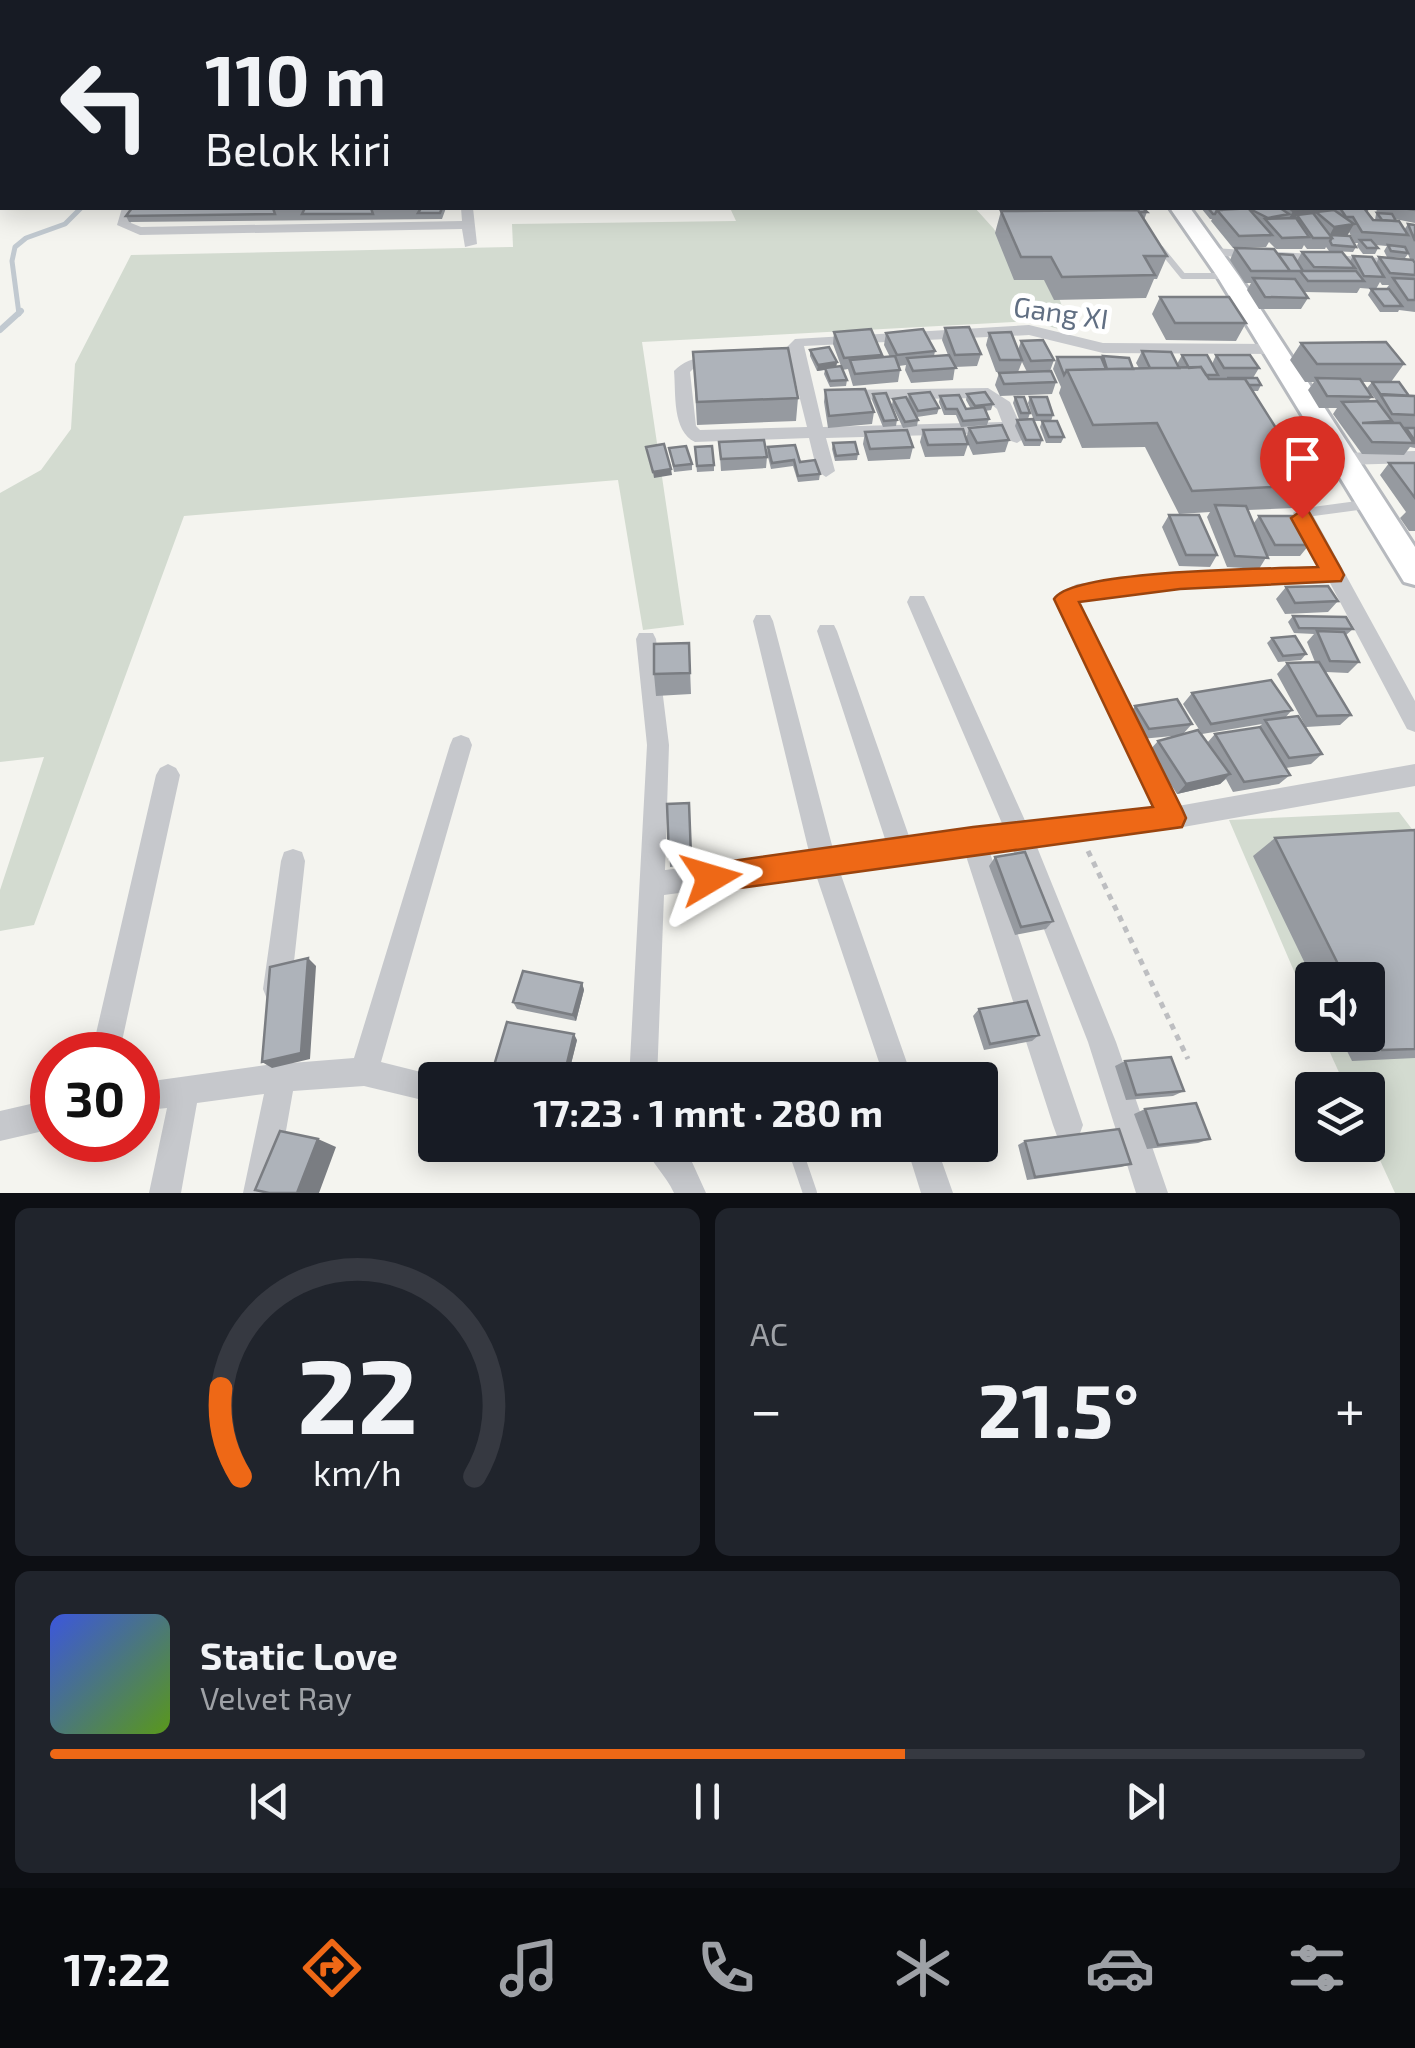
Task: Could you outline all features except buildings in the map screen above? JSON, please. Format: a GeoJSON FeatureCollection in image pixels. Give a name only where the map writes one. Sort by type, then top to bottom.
{"type":"FeatureCollection","features":[{"type":"Feature","properties":{"kind":"main road"},"geometry":{"type":"LineString","coordinates":[[1181,210],[1228,276],[1415,573]]}},
{"type":"Feature","properties":{"kind":"street"},"geometry":{"type":"LineString","coordinates":[[128,210],[124,225],[140,230],[468,225]]}},
{"type":"Feature","properties":{"kind":"street"},"geometry":{"type":"LineString","coordinates":[[467,210],[470,244]]}},
{"type":"Feature","properties":{"kind":"street"},"geometry":{"type":"LineString","coordinates":[[1212,252],[1415,264]]}},
{"type":"Feature","properties":{"kind":"street","name":"Gang XI"},"geometry":{"type":"LineString","coordinates":[[826,471],[810,396],[790,358],[800,342],[1011,330],[1047,333],[1103,348],[1273,348]]}},
{"type":"Feature","properties":{"kind":"street"},"geometry":{"type":"LineString","coordinates":[[730,361],[690,364],[682,371],[692,434],[1015,432],[1004,406],[988,393],[810,396]]}},
{"type":"Feature","properties":{"kind":"street"},"geometry":{"type":"LineString","coordinates":[[1342,459],[1415,458]]}},
{"type":"Feature","properties":{"kind":"street"},"geometry":{"type":"LineString","coordinates":[[1302,514],[1415,722]]}},
{"type":"Feature","properties":{"kind":"street"},"geometry":{"type":"LineString","coordinates":[[1172,818],[1066,599],[1076,592],[1180,581],[1333,575]]}},
{"type":"Feature","properties":{"kind":"street"},"geometry":{"type":"LineString","coordinates":[[917,602],[1019,835],[1100,1042],[1152,1193]]}},
{"type":"Feature","properties":{"kind":"street"},"geometry":{"type":"LineString","coordinates":[[763,621],[824,860],[892,1062]]}},
{"type":"Feature","properties":{"kind":"street"},"geometry":{"type":"LineString","coordinates":[[827,631],[901,850]]}},
{"type":"Feature","properties":{"kind":"street"},"geometry":{"type":"LineString","coordinates":[[644,1062],[658,746],[646,639]]}},
{"type":"Feature","properties":{"kind":"street"},"geometry":{"type":"LineString","coordinates":[[364,1072],[461,745]]}},
{"type":"Feature","properties":{"kind":"street"},"geometry":{"type":"LineString","coordinates":[[652,884],[741,875],[973,840],[1172,818],[1415,775]]}},
{"type":"Feature","properties":{"kind":"street"},"geometry":{"type":"LineString","coordinates":[[110,1032],[168,776]]}},
{"type":"Feature","properties":{"kind":"street"},"geometry":{"type":"LineString","coordinates":[[973,840],[1068,1124]]}},
{"type":"Feature","properties":{"kind":"street"},"geometry":{"type":"LineString","coordinates":[[273,1020],[293,862]]}},
{"type":"Feature","properties":{"kind":"street"},"geometry":{"type":"LineString","coordinates":[[160,1093],[272,1073],[364,1072],[418,1084]]}},
{"type":"Feature","properties":{"kind":"street"},"geometry":{"type":"LineString","coordinates":[[259,1193],[272,1073]]}},
{"type":"Feature","properties":{"kind":"street"},"geometry":{"type":"LineString","coordinates":[[165,1193],[184,1089]]}},
{"type":"Feature","properties":{"kind":"street"},"geometry":{"type":"LineString","coordinates":[[0,1126],[30,1119]]}},
{"type":"Feature","properties":{"kind":"street"},"geometry":{"type":"LineString","coordinates":[[676,1162],[690,1193]]}},
{"type":"Feature","properties":{"kind":"street"},"geometry":{"type":"LineString","coordinates":[[927,1162],[937,1193]]}},
{"type":"Feature","properties":{"kind":"lane"},"geometry":{"type":"LineString","coordinates":[[1156,242],[1178,273],[1228,276]]}},
{"type":"Feature","properties":{"kind":"lane"},"geometry":{"type":"LineString","coordinates":[[1302,514],[1370,504]]}},
{"type":"Feature","properties":{"kind":"lane"},"geometry":{"type":"LineString","coordinates":[[799,1162],[810,1193]]}},
{"type":"Feature","properties":{"kind":"path"},"geometry":{"type":"LineString","coordinates":[[1077,829],[1188,1059]]}},
{"type":"Feature","properties":{"kind":"shaded area"},"geometry":{"type":"Polygon","coordinates":[[[731,210],[977,210],[994,229],[1017,272],[1052,281],[1073,333],[1030,321],[642,342],[684,625],[643,630],[618,480],[184,516],[34,925],[0,931],[0,890],[44,757],[0,762],[0,493],[41,470],[71,429],[75,364],[131,255],[513,247],[512,224],[736,221],[731,210]]]}},
{"type":"Feature","properties":{"kind":"shaded area"},"geometry":{"type":"Polygon","coordinates":[[[1399,812],[1415,833],[1415,1193],[1395,1193],[1381,1162],[1385,1162],[1385,1072],[1339,1072],[1330,1052],[1385,1052],[1385,962],[1295,962],[1295,973],[1229,820],[1399,812]]]}},
{"type":"Feature","properties":{"kind":"waterway"},"geometry":{"type":"LineString","coordinates":[[19,313],[12,261],[15,247],[26,238],[65,224],[79,210]]}},
{"type":"Feature","properties":{"kind":"waterway"},"geometry":{"type":"LineString","coordinates":[[0,330],[19,313]]}},
{"type":"Feature","properties":{"kind":"route"},"geometry":{"type":"LineString","coordinates":[[711,878],[973,840],[1172,818],[1066,599],[1076,592],[1180,581],[1333,575],[1302,518]]}}]}
